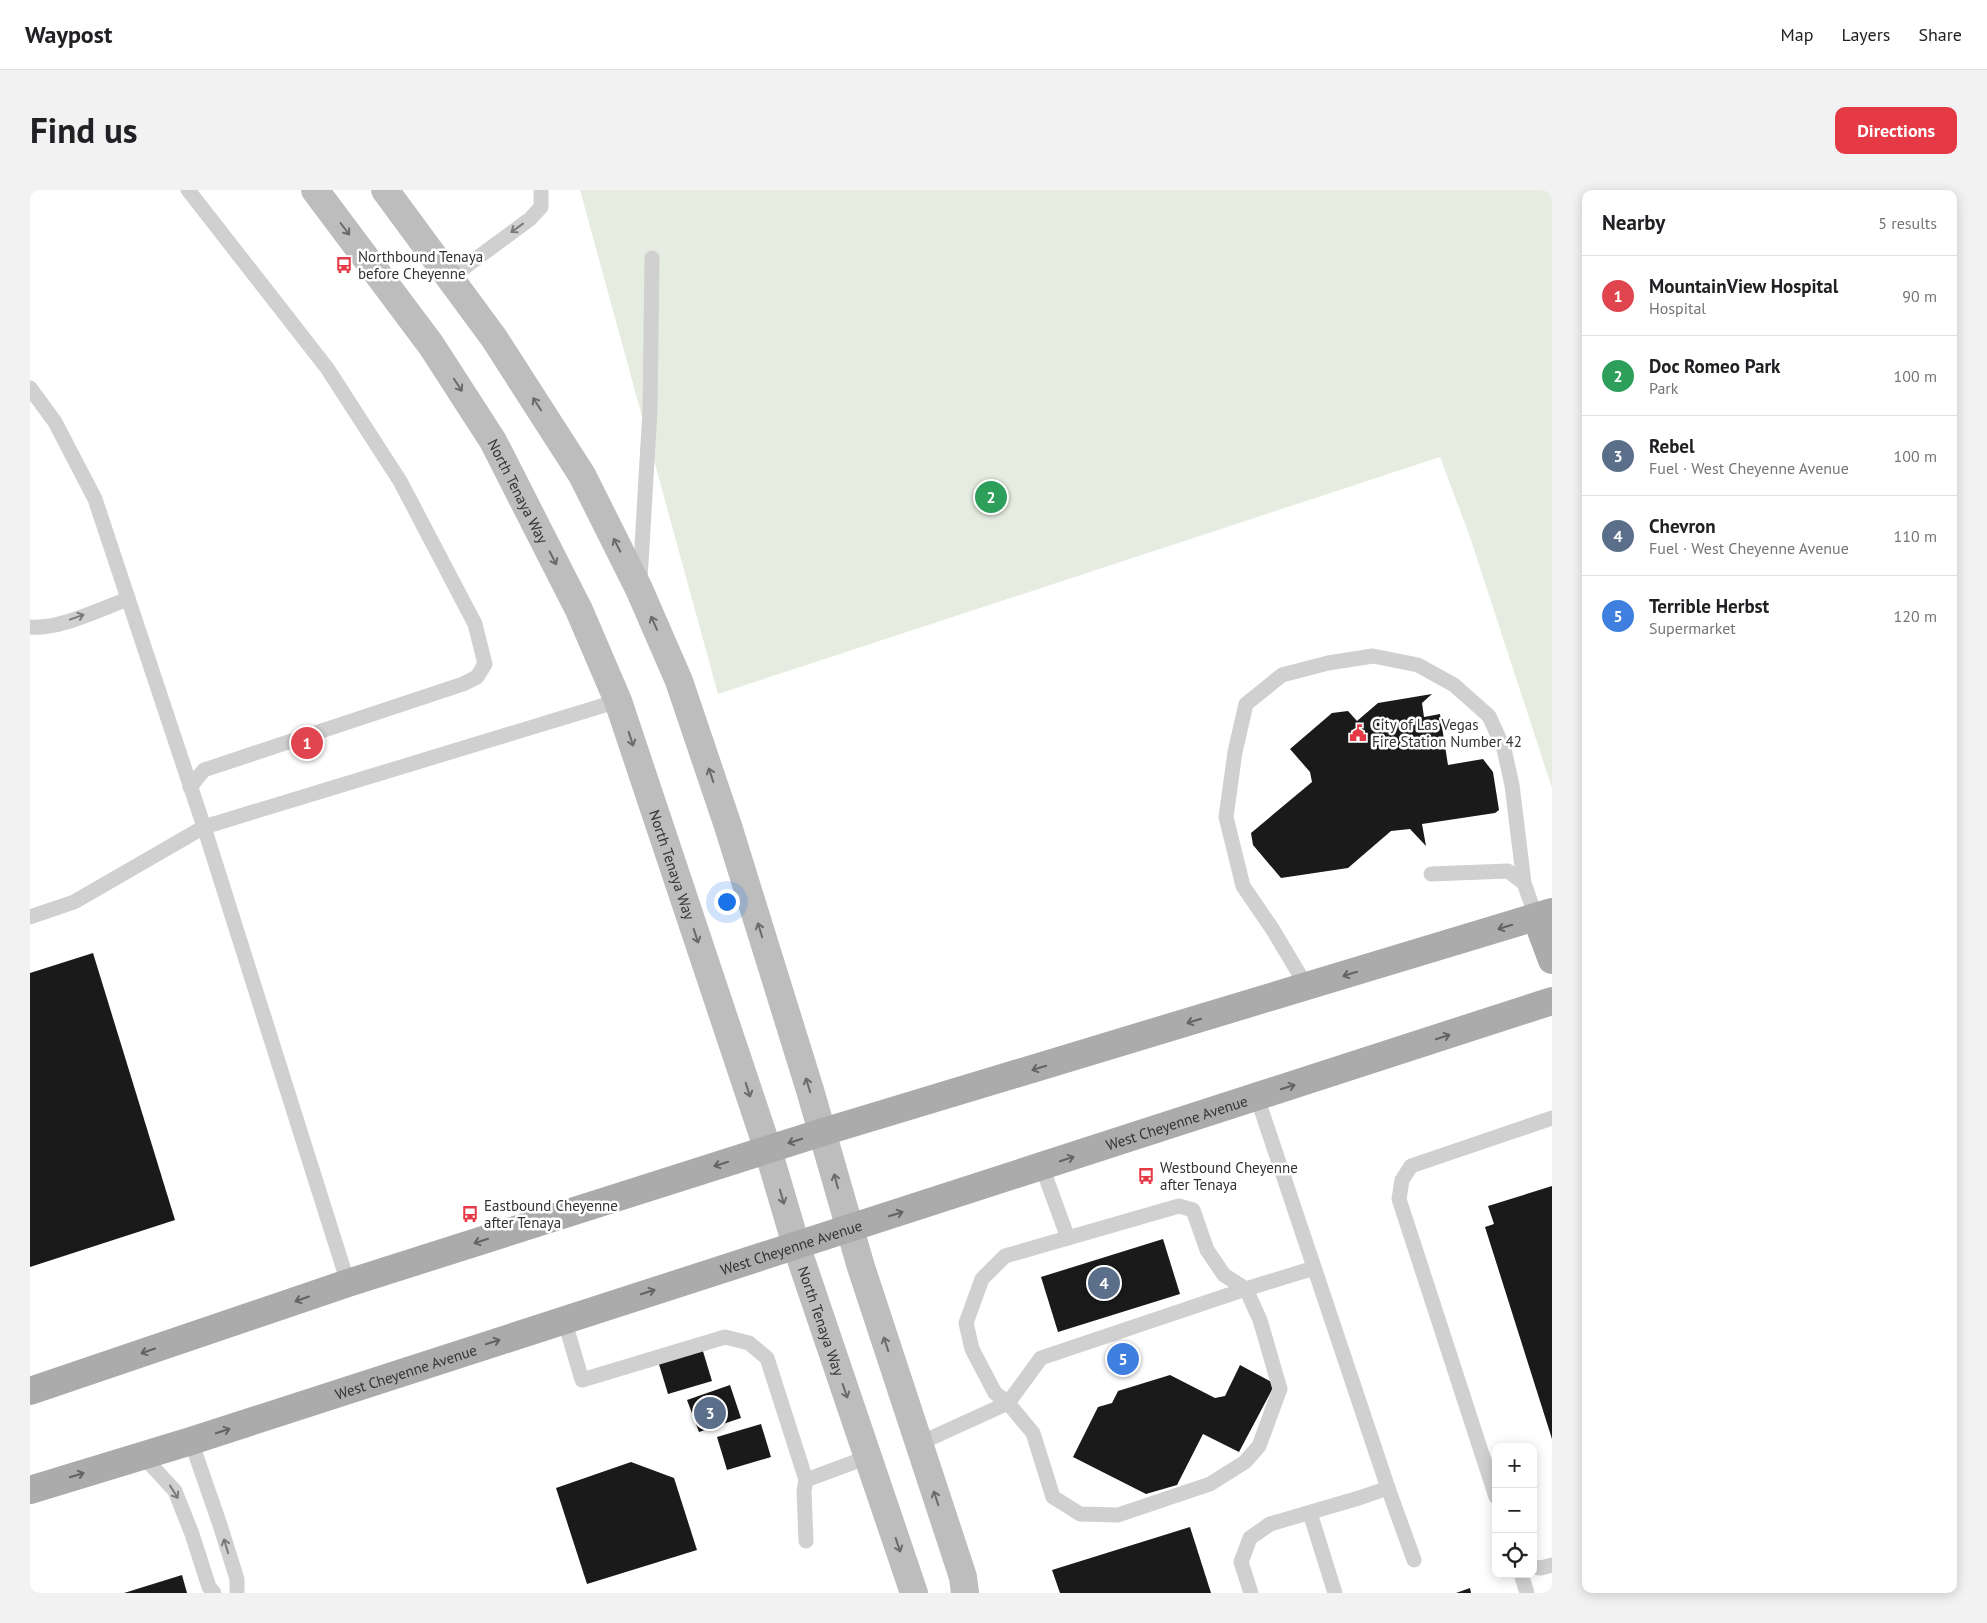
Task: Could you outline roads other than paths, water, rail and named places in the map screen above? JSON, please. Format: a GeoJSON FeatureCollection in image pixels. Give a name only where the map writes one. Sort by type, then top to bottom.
{"type":"FeatureCollection","features":[{"type":"Feature","properties":{"kind":"main road","name":"North Tenaya Way"},"geometry":{"type":"LineString","coordinates":[[315,190],[431,345],[493,442],[579,610],[618,701],[768,1150],[796,1246],[914,1593]]}},
{"type":"Feature","properties":{"kind":"main road"},"geometry":{"type":"LineString","coordinates":[[385,190],[494,338],[582,475],[639,589],[679,681],[728,826],[822,1132],[849,1228],[918,1444],[963,1576],[965,1593]]}},
{"type":"Feature","properties":{"kind":"main road"},"geometry":{"type":"LineString","coordinates":[[30,1391],[348,1284],[822,1132],[1544,915],[1552,960]]}},
{"type":"Feature","properties":{"kind":"main road","name":"West Cheyenne Avenue"},"geometry":{"type":"LineString","coordinates":[[30,1490],[191,1441],[564,1319],[1552,1002]]}},
{"type":"Feature","properties":{"kind":"lane"},"geometry":{"type":"LineString","coordinates":[[188,190],[327,368],[400,481],[475,624],[485,664],[477,677],[463,684],[204,770],[190,787]]}},
{"type":"Feature","properties":{"kind":"lane"},"geometry":{"type":"LineString","coordinates":[[450,278],[530,219],[541,208],[541,190]]}},
{"type":"Feature","properties":{"kind":"lane"},"geometry":{"type":"LineString","coordinates":[[639,589],[650,410],[652,258]]}},
{"type":"Feature","properties":{"kind":"lane"},"geometry":{"type":"LineString","coordinates":[[30,388],[56,422],[91,488],[204,827],[348,1284]]}},
{"type":"Feature","properties":{"kind":"lane"},"geometry":{"type":"LineString","coordinates":[[30,627],[39,628],[61,623],[128,599]]}},
{"type":"Feature","properties":{"kind":"lane"},"geometry":{"type":"LineString","coordinates":[[1307,987],[1273,930],[1243,886],[1226,817],[1235,752],[1246,704],[1282,675],[1328,663],[1373,656],[1418,665],[1454,684],[1489,716],[1504,749],[1512,785],[1524,884]]}},
{"type":"Feature","properties":{"kind":"lane"},"geometry":{"type":"LineString","coordinates":[[30,917],[74,902],[204,827],[618,701]]}},
{"type":"Feature","properties":{"kind":"lane"},"geometry":{"type":"LineString","coordinates":[[1431,874],[1508,871],[1524,884],[1544,915]]}},
{"type":"Feature","properties":{"kind":"lane"},"geometry":{"type":"LineString","coordinates":[[1257,1097],[1388,1488],[1414,1560]]}},
{"type":"Feature","properties":{"kind":"lane"},"geometry":{"type":"LineString","coordinates":[[1493,1488],[1399,1199],[1402,1180],[1411,1166],[1552,1118]]}},
{"type":"Feature","properties":{"kind":"lane"},"geometry":{"type":"LineString","coordinates":[[1042,1167],[1068,1238]]}},
{"type":"Feature","properties":{"kind":"lane"},"geometry":{"type":"LineString","coordinates":[[1179,1206],[1193,1210],[1207,1250],[1224,1275],[1246,1288],[1260,1320],[1280,1389],[1259,1446],[1245,1462],[1210,1484],[1118,1515],[1080,1514],[1053,1498],[1032,1433],[1008,1402],[995,1393],[972,1349],[966,1323],[982,1280],[1005,1256],[1068,1238],[1179,1206]]}},
{"type":"Feature","properties":{"kind":"lane"},"geometry":{"type":"LineString","coordinates":[[918,1444],[1008,1402],[1041,1358],[1246,1288],[1314,1268]]}},
{"type":"Feature","properties":{"kind":"lane"},"geometry":{"type":"LineString","coordinates":[[564,1319],[582,1380],[725,1337],[749,1343],[767,1358],[806,1480],[804,1491],[806,1541]]}},
{"type":"Feature","properties":{"kind":"lane"},"geometry":{"type":"LineString","coordinates":[[191,1441],[220,1525],[236,1579],[237,1593]]}},
{"type":"Feature","properties":{"kind":"lane"},"geometry":{"type":"LineString","coordinates":[[142,1455],[175,1491],[192,1534],[209,1587],[214,1593]]}},
{"type":"Feature","properties":{"kind":"lane"},"geometry":{"type":"LineString","coordinates":[[806,1480],[868,1457]]}},
{"type":"Feature","properties":{"kind":"lane"},"geometry":{"type":"LineString","coordinates":[[1252,1593],[1241,1562],[1250,1538],[1270,1524],[1388,1488]]}},
{"type":"Feature","properties":{"kind":"lane"},"geometry":{"type":"LineString","coordinates":[[1310,1512],[1335,1593]]}},
{"type":"Feature","properties":{"kind":"lane"},"geometry":{"type":"LineString","coordinates":[[1537,1567],[1541,1568],[1552,1565]]}},
{"type":"Feature","properties":{"kind":"lane"},"geometry":{"type":"LineString","coordinates":[[1522,1578],[1527,1593]]}},
{"type":"Feature","properties":{"kind":"place","name":"Northbound Tenaya before Cheyenne"},"geometry":{"type":"Point","coordinates":[344,265]}},
{"type":"Feature","properties":{"kind":"place","name":"Doc Romeo Park"},"geometry":{"type":"Point","coordinates":[991,497]}},
{"type":"Feature","properties":{"kind":"place","name":"City of Las Vegas Fire Station Number 42"},"geometry":{"type":"Point","coordinates":[1358,733]}},
{"type":"Feature","properties":{"kind":"place","name":"MountainView Hospital"},"geometry":{"type":"Point","coordinates":[307,743]}},
{"type":"Feature","properties":{"kind":"place","name":"Westbound Cheyenne after Tenaya"},"geometry":{"type":"Point","coordinates":[1146,1176]}},
{"type":"Feature","properties":{"kind":"place","name":"Eastbound Cheyenne after Tenaya"},"geometry":{"type":"Point","coordinates":[470,1214]}},
{"type":"Feature","properties":{"kind":"place","name":"Chevron"},"geometry":{"type":"Point","coordinates":[1104,1283]}},
{"type":"Feature","properties":{"kind":"place","name":"Terrible Herbst"},"geometry":{"type":"Point","coordinates":[1123,1359]}},
{"type":"Feature","properties":{"kind":"place","name":"Rebel"},"geometry":{"type":"Point","coordinates":[710,1413]}}]}
